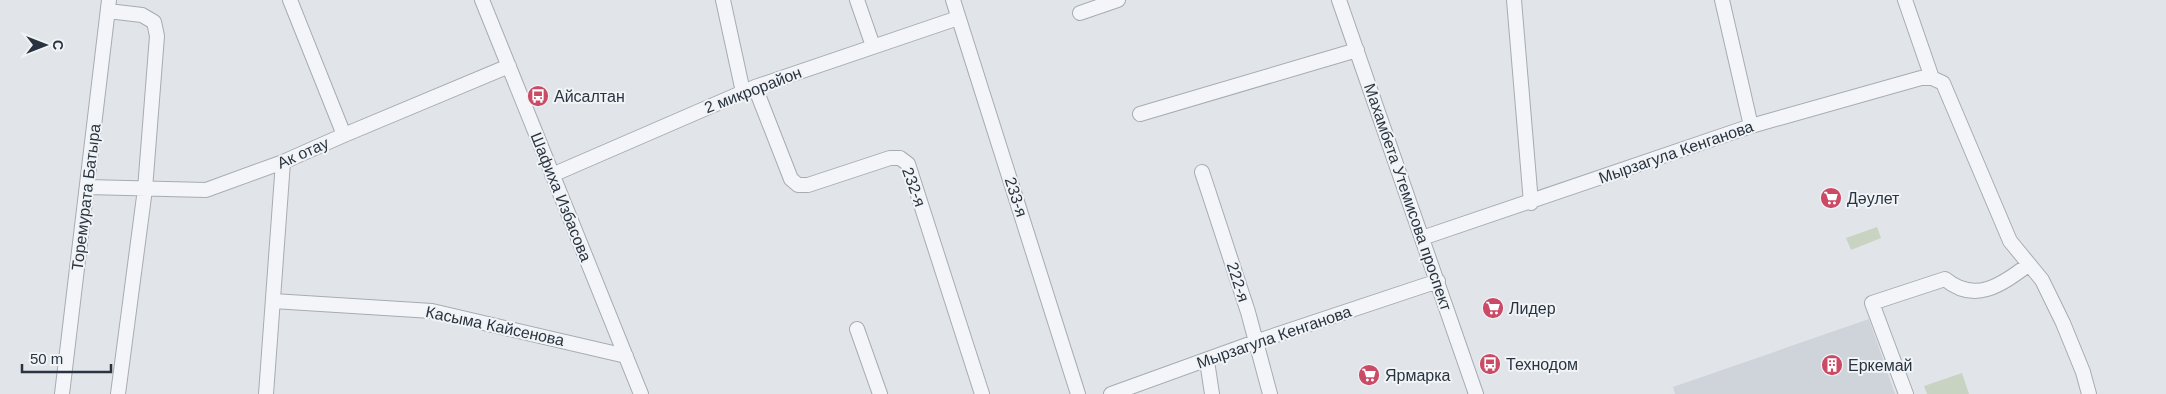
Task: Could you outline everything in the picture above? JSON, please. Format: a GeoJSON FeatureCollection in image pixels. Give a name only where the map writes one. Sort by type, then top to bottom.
{"type":"FeatureCollection","features":[{"type":"Feature","properties":{"kind":"street"},"geometry":{"type":"LineString","coordinates":[[290,0],[344,135]]}},
{"type":"Feature","properties":{"kind":"street","name":"Шафиха Избасова"},"geometry":{"type":"LineString","coordinates":[[482,0],[641,394]]}},
{"type":"Feature","properties":{"kind":"street","name":"232-я"},"geometry":{"type":"LineString","coordinates":[[723,0],[749,90],[791,179],[798,185],[808,185],[890,158],[900,158],[908,164],[982,394]]}},
{"type":"Feature","properties":{"kind":"street"},"geometry":{"type":"LineString","coordinates":[[857,0],[873,46]]}},
{"type":"Feature","properties":{"kind":"street","name":"233-я"},"geometry":{"type":"LineString","coordinates":[[953,0],[1078,394]]}},
{"type":"Feature","properties":{"kind":"street"},"geometry":{"type":"LineString","coordinates":[[1080,13],[1118,0]]}},
{"type":"Feature","properties":{"kind":"street","name":"Махамбета Утемисова проспект"},"geometry":{"type":"LineString","coordinates":[[1339,0],[1476,394]]}},
{"type":"Feature","properties":{"kind":"street"},"geometry":{"type":"LineString","coordinates":[[1514,0],[1531,202]]}},
{"type":"Feature","properties":{"kind":"street"},"geometry":{"type":"LineString","coordinates":[[1722,0],[1751,126]]}},
{"type":"Feature","properties":{"kind":"street"},"geometry":{"type":"LineString","coordinates":[[1905,0],[1932,78],[1944,82],[2010,241],[2042,280],[2063,323],[2083,372],[2089,394]]}},
{"type":"Feature","properties":{"kind":"street"},"geometry":{"type":"LineString","coordinates":[[109,5],[142,15],[154,22],[157,36],[145,189],[118,394]]}},
{"type":"Feature","properties":{"kind":"street","name":"Торемурата Батыра"},"geometry":{"type":"LineString","coordinates":[[62,394],[109,5]]}},
{"type":"Feature","properties":{"kind":"street","name":"2 микрорайон"},"geometry":{"type":"LineString","coordinates":[[552,175],[749,90],[958,18]]}},
{"type":"Feature","properties":{"kind":"street"},"geometry":{"type":"LineString","coordinates":[[1140,114],[1357,50]]}},
{"type":"Feature","properties":{"kind":"street","name":"Ак отау"},"geometry":{"type":"LineString","coordinates":[[87,187],[206,190],[283,162],[508,66]]}},
{"type":"Feature","properties":{"kind":"street","name":"Мырзагула Кенганова"},"geometry":{"type":"LineString","coordinates":[[1422,238],[1751,126],[1921,78],[1932,78]]}},
{"type":"Feature","properties":{"kind":"street"},"geometry":{"type":"LineString","coordinates":[[266,394],[283,162]]}},
{"type":"Feature","properties":{"kind":"street","name":"222-я"},"geometry":{"type":"LineString","coordinates":[[1202,172],[1248,312],[1254,342],[1270,394]]}},
{"type":"Feature","properties":{"kind":"street"},"geometry":{"type":"LineString","coordinates":[[1906,394],[1872,303],[1945,279],[1964,291],[1978,292],[2006,281],[2028,265]]}},
{"type":"Feature","properties":{"kind":"street","name":"Мырзагула Кенганова"},"geometry":{"type":"LineString","coordinates":[[1111,394],[1207,361],[1254,342],[1438,281]]}},
{"type":"Feature","properties":{"kind":"street","name":"Касыма Кайсенова"},"geometry":{"type":"LineString","coordinates":[[273,301],[432,311],[626,356]]}},
{"type":"Feature","properties":{"kind":"street"},"geometry":{"type":"LineString","coordinates":[[857,329],[880,394]]}},
{"type":"Feature","properties":{"kind":"street"},"geometry":{"type":"LineString","coordinates":[[1207,361],[1212,394]]}},
{"type":"Feature","properties":{"kind":"shaded area"},"geometry":{"type":"Polygon","coordinates":[[[1869,319],[1895,394],[1675,394],[1673,387],[1869,319]]]}},
{"type":"Feature","properties":{"kind":"green space"},"geometry":{"type":"Polygon","coordinates":[[[1877,227],[1881,238],[1851,250],[1846,238],[1877,227]]]}},
{"type":"Feature","properties":{"kind":"green space"},"geometry":{"type":"Polygon","coordinates":[[[1962,373],[1969,394],[1927,394],[1924,386],[1962,373]]]}},
{"type":"Feature","properties":{"kind":"place","name":"Айсалтан"},"geometry":{"type":"Point","coordinates":[538,96]}},
{"type":"Feature","properties":{"kind":"place","name":"Дәулет"},"geometry":{"type":"Point","coordinates":[1831,198]}},
{"type":"Feature","properties":{"kind":"place","name":"Лидер"},"geometry":{"type":"Point","coordinates":[1493,308]}},
{"type":"Feature","properties":{"kind":"place","name":"Технодом"},"geometry":{"type":"Point","coordinates":[1490,364]}},
{"type":"Feature","properties":{"kind":"place","name":"Еркемай"},"geometry":{"type":"Point","coordinates":[1832,365]}},
{"type":"Feature","properties":{"kind":"place","name":"Ярмарка"},"geometry":{"type":"Point","coordinates":[1369,375]}}]}
